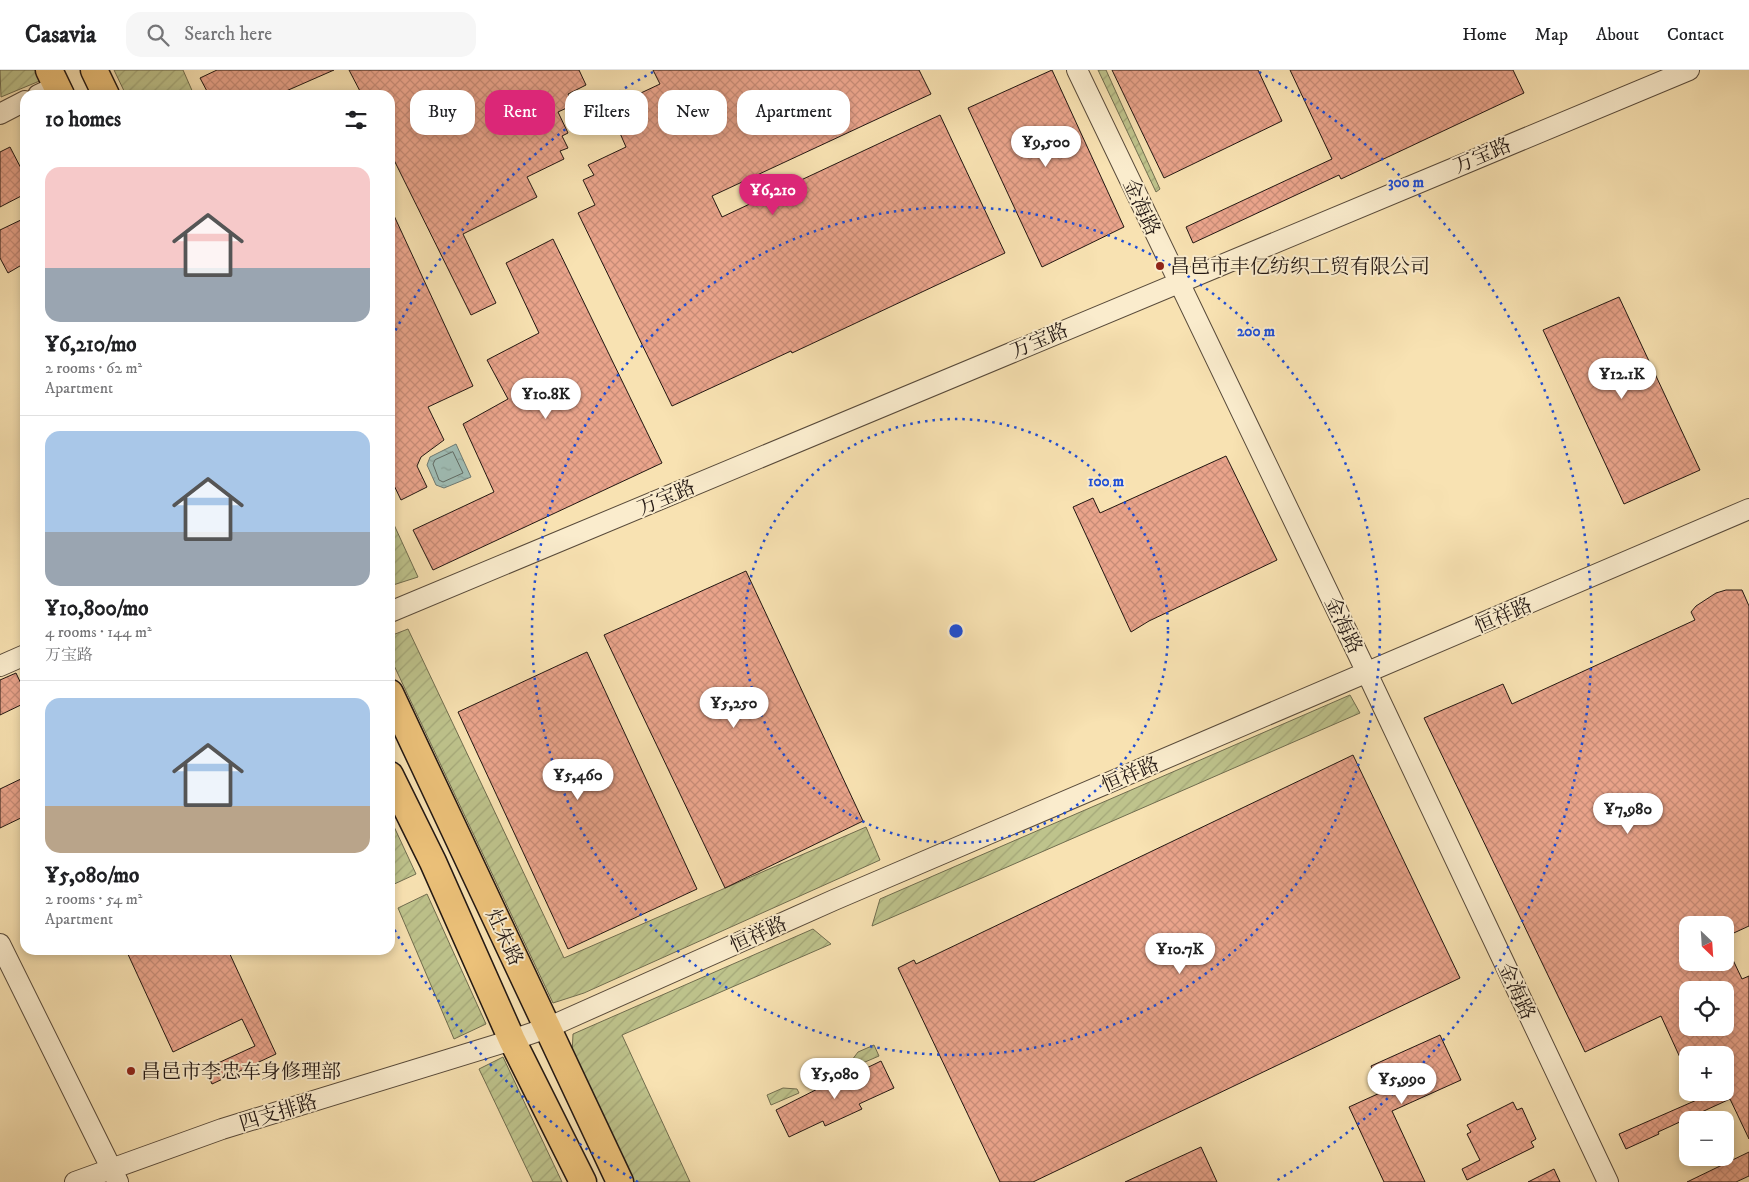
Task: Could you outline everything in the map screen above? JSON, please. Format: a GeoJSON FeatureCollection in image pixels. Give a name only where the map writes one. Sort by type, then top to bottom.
{"type":"FeatureCollection","features":[{"type":"Feature","properties":{"kind":"main road"},"geometry":{"type":"LineString","coordinates":[[94,70],[104,90]]}},
{"type":"Feature","properties":{"kind":"main road","name":"灶朱路"},"geometry":{"type":"LineString","coordinates":[[395,704],[620,1182]]}},
{"type":"Feature","properties":{"kind":"main road","name":"灶朱路"},"geometry":{"type":"LineString","coordinates":[[395,785],[432,862],[512,1040],[583,1182]]}},
{"type":"Feature","properties":{"kind":"street","name":"金海路"},"geometry":{"type":"LineString","coordinates":[[1077,70],[1367,673],[1608,1182]]}},
{"type":"Feature","properties":{"kind":"street","name":"万宝路"},"geometry":{"type":"LineString","coordinates":[[395,610],[1689,70]]}},
{"type":"Feature","properties":{"kind":"street"},"geometry":{"type":"LineString","coordinates":[[0,114],[20,104]]}},
{"type":"Feature","properties":{"kind":"street","name":"恒祥路"},"geometry":{"type":"LineString","coordinates":[[512,1040],[547,1028],[834,900],[1749,509]]}},
{"type":"Feature","properties":{"kind":"street"},"geometry":{"type":"LineString","coordinates":[[0,666],[20,657]]}},
{"type":"Feature","properties":{"kind":"street"},"geometry":{"type":"LineString","coordinates":[[0,944],[114,1176]]}},
{"type":"Feature","properties":{"kind":"street","name":"四支排路"},"geometry":{"type":"LineString","coordinates":[[75,1182],[114,1176],[222,1129],[512,1040]]}},
{"type":"Feature","properties":{"kind":"green space"},"geometry":{"type":"Polygon","coordinates":[[[0,70],[37,70],[42,80],[1,97],[0,70]]]}},
{"type":"Feature","properties":{"kind":"green space"},"geometry":{"type":"Polygon","coordinates":[[[114,70],[183,70],[192,90],[124,90],[114,70]]]}},
{"type":"Feature","properties":{"kind":"green space"},"geometry":{"type":"Polygon","coordinates":[[[1098,70],[1106,70],[1160,189],[1156,192],[1098,70]]]}},
{"type":"Feature","properties":{"kind":"green space"},"geometry":{"type":"Polygon","coordinates":[[[395,527],[418,577],[395,584],[395,527]]]}},
{"type":"Feature","properties":{"kind":"green space"},"geometry":{"type":"Polygon","coordinates":[[[408,629],[564,958],[866,827],[880,860],[584,993],[553,1003],[395,668],[395,634],[408,629]]]}},
{"type":"Feature","properties":{"kind":"green space"},"geometry":{"type":"Polygon","coordinates":[[[1350,695],[1360,713],[872,926],[880,899],[1350,695]]]}},
{"type":"Feature","properties":{"kind":"green space"},"geometry":{"type":"Polygon","coordinates":[[[395,829],[416,874],[395,884],[395,829]]]}},
{"type":"Feature","properties":{"kind":"green space"},"geometry":{"type":"Polygon","coordinates":[[[427,894],[486,1024],[454,1039],[398,908],[427,894]]]}},
{"type":"Feature","properties":{"kind":"green space"},"geometry":{"type":"Polygon","coordinates":[[[813,929],[831,944],[622,1035],[690,1182],[633,1182],[572,1055],[573,1034],[813,929]]]}},
{"type":"Feature","properties":{"kind":"green space"},"geometry":{"type":"Polygon","coordinates":[[[874,1045],[879,1056],[851,1068],[849,1064],[858,1052],[874,1045]]]}},
{"type":"Feature","properties":{"kind":"green space"},"geometry":{"type":"Polygon","coordinates":[[[503,1057],[562,1182],[533,1182],[479,1069],[503,1057]]]}},
{"type":"Feature","properties":{"kind":"green space"},"geometry":{"type":"Polygon","coordinates":[[[783,1088],[797,1089],[799,1093],[771,1105],[767,1095],[783,1088]]]}},
{"type":"Feature","properties":{"kind":"water"},"geometry":{"type":"Polygon","coordinates":[[[456,444],[471,477],[444,488],[436,485],[427,465],[430,457],[456,444]]]}},
{"type":"Feature","properties":{"kind":"building"},"geometry":{"type":"Polygon","coordinates":[[[217,70],[334,70],[288,90],[206,90],[200,78],[217,70]]]}},
{"type":"Feature","properties":{"kind":"building"},"geometry":{"type":"Polygon","coordinates":[[[349,70],[579,70],[586,85],[576,90],[565,90],[565,109],[558,112],[565,127],[565,134],[562,136],[568,148],[560,151],[564,159],[527,177],[537,197],[463,234],[496,303],[471,315],[395,162],[395,90],[359,90],[349,70]]]}},
{"type":"Feature","properties":{"kind":"building"},"geometry":{"type":"Polygon","coordinates":[[[653,70],[919,70],[931,94],[850,132],[850,90],[737,90],[737,135],[843,135],[712,196],[722,217],[940,115],[1005,253],[792,353],[791,351],[672,406],[578,213],[595,205],[583,180],[594,175],[588,165],[626,147],[621,135],[648,135],[647,90],[660,84],[653,70]]]}},
{"type":"Feature","properties":{"kind":"building"},"geometry":{"type":"Polygon","coordinates":[[[1052,70],[1124,227],[1042,267],[968,108],[1052,70]]]}},
{"type":"Feature","properties":{"kind":"building"},"geometry":{"type":"Polygon","coordinates":[[[1112,70],[1258,70],[1282,121],[1164,178],[1112,70]]]}},
{"type":"Feature","properties":{"kind":"building"},"geometry":{"type":"Polygon","coordinates":[[[1290,70],[1513,70],[1524,93],[1341,179],[1339,175],[1193,243],[1186,227],[1332,159],[1290,70]]]}},
{"type":"Feature","properties":{"kind":"building"},"geometry":{"type":"Polygon","coordinates":[[[10,147],[20,166],[20,197],[0,207],[0,152],[10,147]]]}},
{"type":"Feature","properties":{"kind":"building"},"geometry":{"type":"Polygon","coordinates":[[[395,218],[473,386],[428,407],[444,440],[421,457],[417,466],[427,487],[401,500],[395,487],[395,218]]]}},
{"type":"Feature","properties":{"kind":"building"},"geometry":{"type":"Polygon","coordinates":[[[20,220],[20,266],[8,273],[0,258],[0,230],[20,220]]]}},
{"type":"Feature","properties":{"kind":"building"},"geometry":{"type":"Polygon","coordinates":[[[553,239],[662,463],[433,570],[413,530],[494,492],[463,424],[508,399],[487,360],[539,333],[506,263],[553,239]]]}},
{"type":"Feature","properties":{"kind":"building"},"geometry":{"type":"Polygon","coordinates":[[[1619,297],[1700,470],[1624,504],[1543,330],[1619,297]]]}},
{"type":"Feature","properties":{"kind":"building"},"geometry":{"type":"Polygon","coordinates":[[[1226,456],[1277,560],[1149,621],[1131,632],[1073,507],[1093,498],[1100,513],[1226,456]]]}},
{"type":"Feature","properties":{"kind":"building"},"geometry":{"type":"Polygon","coordinates":[[[746,571],[863,821],[725,888],[604,635],[746,571]]]}},
{"type":"Feature","properties":{"kind":"building"},"geometry":{"type":"Polygon","coordinates":[[[1726,590],[1742,590],[1749,606],[1749,926],[1734,933],[1734,916],[1679,916],[1679,971],[1734,971],[1734,962],[1742,979],[1749,976],[1749,1139],[1731,1101],[1734,1101],[1734,1046],[1679,1046],[1679,1055],[1661,1016],[1585,1052],[1424,718],[1503,684],[1512,704],[1695,620],[1691,612],[1696,606],[1716,593],[1726,590]]]}},
{"type":"Feature","properties":{"kind":"building"},"geometry":{"type":"Polygon","coordinates":[[[587,652],[697,889],[568,949],[458,712],[587,652]]]}},
{"type":"Feature","properties":{"kind":"building"},"geometry":{"type":"Polygon","coordinates":[[[16,673],[20,681],[20,705],[0,715],[0,680],[16,673]]]}},
{"type":"Feature","properties":{"kind":"building"},"geometry":{"type":"Polygon","coordinates":[[[1353,755],[1460,978],[1033,1182],[1000,1182],[898,968],[914,960],[916,964],[1353,755]]]}},
{"type":"Feature","properties":{"kind":"building"},"geometry":{"type":"Polygon","coordinates":[[[20,779],[20,818],[0,828],[0,789],[20,779]]]}},
{"type":"Feature","properties":{"kind":"building"},"geometry":{"type":"Polygon","coordinates":[[[128,955],[230,955],[276,1054],[212,1084],[205,1069],[255,1046],[242,1019],[173,1052],[128,955]]]}},
{"type":"Feature","properties":{"kind":"building"},"geometry":{"type":"Polygon","coordinates":[[[1440,1035],[1461,1080],[1392,1111],[1425,1182],[1384,1182],[1349,1107],[1382,1092],[1371,1066],[1440,1035]]]}},
{"type":"Feature","properties":{"kind":"building"},"geometry":{"type":"Polygon","coordinates":[[[881,1061],[894,1088],[859,1104],[862,1109],[825,1126],[823,1121],[789,1137],[776,1110],[845,1075],[846,1078],[881,1061]]]}},
{"type":"Feature","properties":{"kind":"building"},"geometry":{"type":"Polygon","coordinates":[[[1694,1101],[1726,1101],[1704,1111],[1679,1111],[1679,1122],[1626,1149],[1619,1134],[1694,1101]]]}},
{"type":"Feature","properties":{"kind":"building"},"geometry":{"type":"Polygon","coordinates":[[[1513,1102],[1517,1110],[1522,1108],[1536,1139],[1531,1142],[1534,1147],[1467,1180],[1462,1169],[1480,1160],[1467,1134],[1471,1132],[1467,1125],[1513,1102]]]}},
{"type":"Feature","properties":{"kind":"building"},"geometry":{"type":"Polygon","coordinates":[[[1201,1147],[1217,1182],[1125,1182],[1201,1147]]]}},
{"type":"Feature","properties":{"kind":"building"},"geometry":{"type":"Polygon","coordinates":[[[1749,1152],[1749,1176],[1736,1182],[1687,1182],[1720,1166],[1734,1166],[1734,1159],[1749,1152]]]}},
{"type":"Feature","properties":{"kind":"building"},"geometry":{"type":"Polygon","coordinates":[[[1554,1169],[1560,1182],[1528,1182],[1554,1169]]]}},
{"type":"Feature","properties":{"kind":"place","name":"昌邑市丰亿纺织工贸有限公司"},"geometry":{"type":"Point","coordinates":[1160,266]}},
{"type":"Feature","properties":{"kind":"place","name":"昌邑市李忠车身修理部"},"geometry":{"type":"Point","coordinates":[131,1071]}}]}
